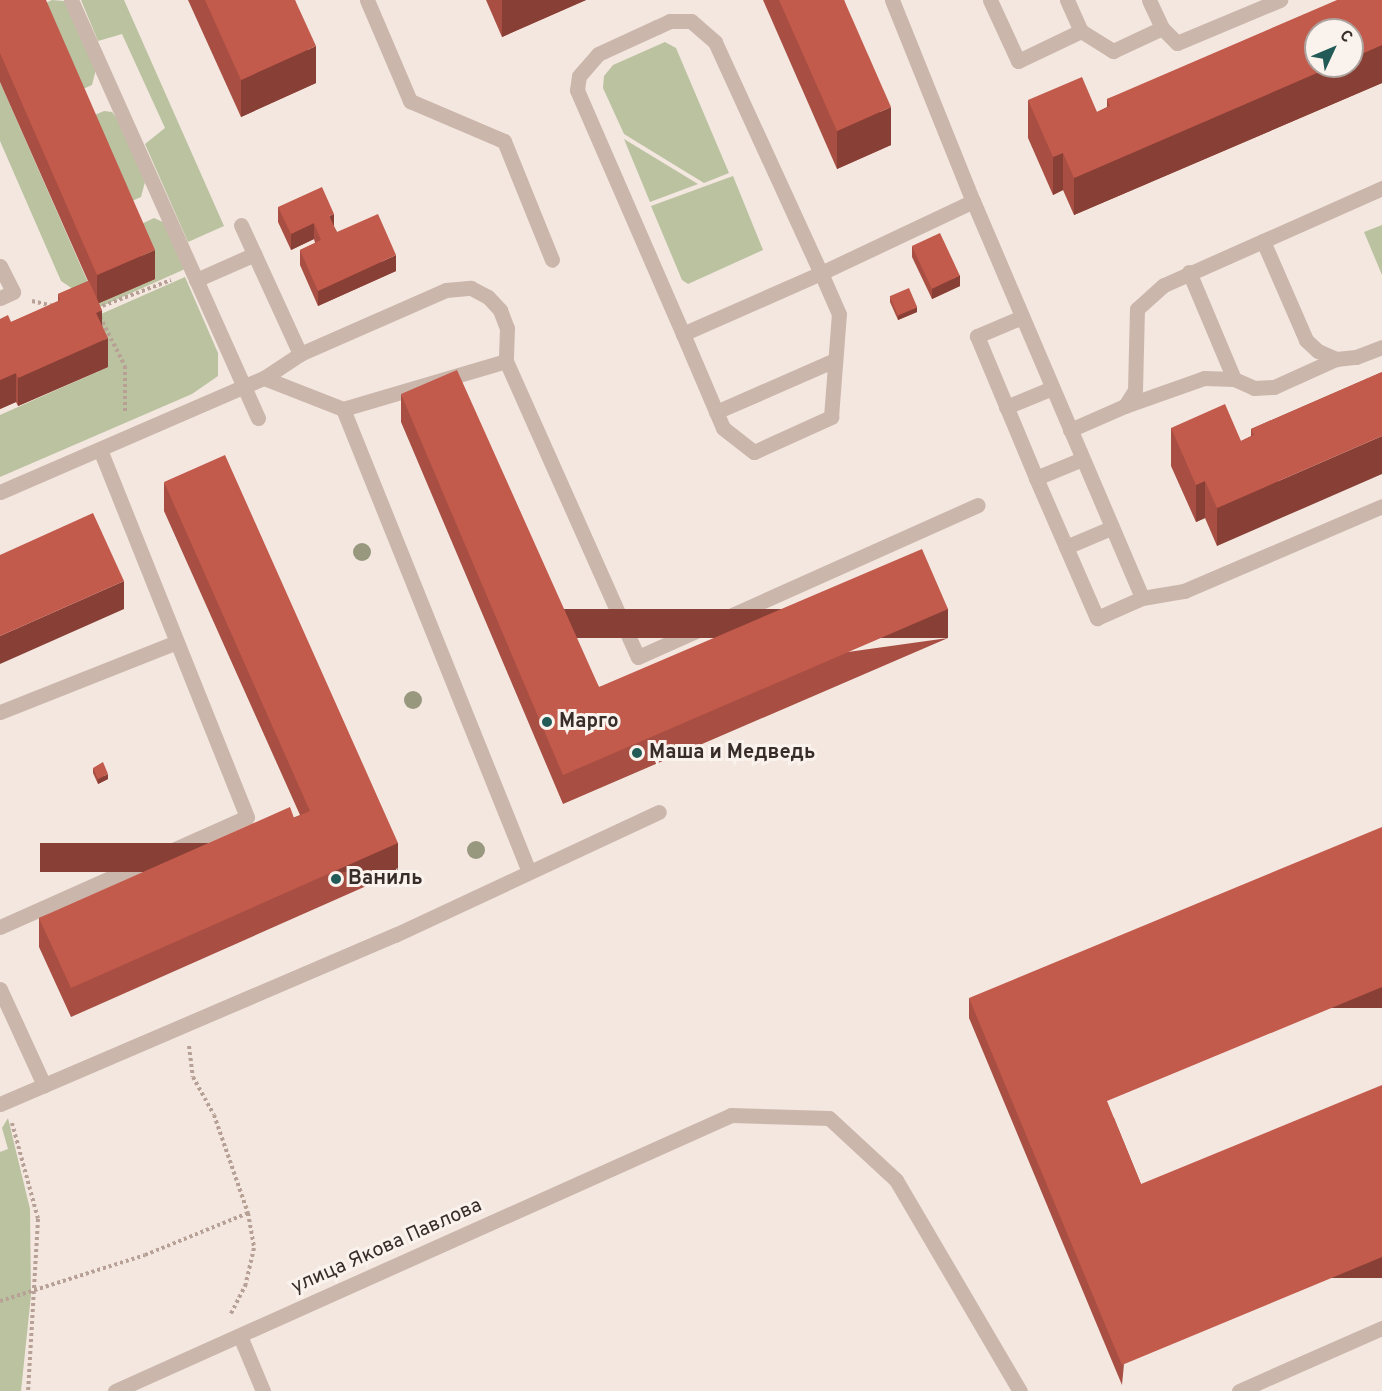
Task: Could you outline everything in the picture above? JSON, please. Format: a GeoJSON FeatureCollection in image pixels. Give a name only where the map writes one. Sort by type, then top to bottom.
{"type":"FeatureCollection","features":[{"type":"Feature","properties":{"kind":"lane"},"geometry":{"type":"LineString","coordinates":[[71,0],[258,418]]}},
{"type":"Feature","properties":{"kind":"lane"},"geometry":{"type":"LineString","coordinates":[[368,0],[410,100],[504,141],[552,260]]}},
{"type":"Feature","properties":{"kind":"lane"},"geometry":{"type":"LineString","coordinates":[[892,0],[973,201],[1142,598]]}},
{"type":"Feature","properties":{"kind":"lane"},"geometry":{"type":"LineString","coordinates":[[990,0],[1018,61],[1082,31]]}},
{"type":"Feature","properties":{"kind":"lane"},"geometry":{"type":"LineString","coordinates":[[1067,0],[1082,31],[1113,51],[1162,28]]}},
{"type":"Feature","properties":{"kind":"lane"},"geometry":{"type":"LineString","coordinates":[[1149,0],[1162,28],[1177,43],[1280,0]]}},
{"type":"Feature","properties":{"kind":"lane"},"geometry":{"type":"LineString","coordinates":[[670,21],[692,21],[716,42],[821,273],[839,314],[831,417],[754,452],[723,428],[577,90],[579,76],[598,54],[670,21]]}},
{"type":"Feature","properties":{"kind":"lane"},"geometry":{"type":"LineString","coordinates":[[1125,405],[1135,390],[1137,309],[1164,285],[1382,188]]}},
{"type":"Feature","properties":{"kind":"lane"},"geometry":{"type":"LineString","coordinates":[[683,334],[821,273],[973,201]]}},
{"type":"Feature","properties":{"kind":"lane"},"geometry":{"type":"LineString","coordinates":[[241,225],[300,354]]}},
{"type":"Feature","properties":{"kind":"lane"},"geometry":{"type":"LineString","coordinates":[[1263,240],[1306,340],[1336,359]]}},
{"type":"Feature","properties":{"kind":"lane"},"geometry":{"type":"LineString","coordinates":[[193,276],[255,254]]}},
{"type":"Feature","properties":{"kind":"lane"},"geometry":{"type":"LineString","coordinates":[[0,266],[6,295]]}},
{"type":"Feature","properties":{"kind":"lane"},"geometry":{"type":"LineString","coordinates":[[1189,272],[1234,379]]}},
{"type":"Feature","properties":{"kind":"lane"},"geometry":{"type":"LineString","coordinates":[[0,492],[264,378],[300,354],[446,290],[471,288],[488,297],[500,310],[507,328],[506,361],[638,657],[978,505]]}},
{"type":"Feature","properties":{"kind":"lane"},"geometry":{"type":"LineString","coordinates":[[1022,317],[977,336],[1096,618],[1142,598],[1184,591],[1382,506]]}},
{"type":"Feature","properties":{"kind":"lane"},"geometry":{"type":"LineString","coordinates":[[1070,430],[1176,384],[1204,378],[1234,379],[1254,388],[1274,387],[1336,359],[1356,357],[1382,347]]}},
{"type":"Feature","properties":{"kind":"lane"},"geometry":{"type":"LineString","coordinates":[[716,412],[835,360]]}},
{"type":"Feature","properties":{"kind":"lane"},"geometry":{"type":"LineString","coordinates":[[264,378],[343,409],[506,361]]}},
{"type":"Feature","properties":{"kind":"lane"},"geometry":{"type":"LineString","coordinates":[[1006,407],[1052,388]]}},
{"type":"Feature","properties":{"kind":"lane"},"geometry":{"type":"LineString","coordinates":[[343,409],[528,870]]}},
{"type":"Feature","properties":{"kind":"lane"},"geometry":{"type":"LineString","coordinates":[[0,927],[248,817],[100,450]]}},
{"type":"Feature","properties":{"kind":"lane"},"geometry":{"type":"LineString","coordinates":[[1036,478],[1082,459]]}},
{"type":"Feature","properties":{"kind":"lane"},"geometry":{"type":"LineString","coordinates":[[1066,547],[1111,528]]}},
{"type":"Feature","properties":{"kind":"lane"},"geometry":{"type":"LineString","coordinates":[[0,712],[177,642]]}},
{"type":"Feature","properties":{"kind":"lane"},"geometry":{"type":"LineString","coordinates":[[3,1102],[395,935],[528,870],[659,812]]}},
{"type":"Feature","properties":{"kind":"lane"},"geometry":{"type":"LineString","coordinates":[[0,989],[44,1085]]}},
{"type":"Feature","properties":{"kind":"lane","name":"улица Якова Павлова"},"geometry":{"type":"LineString","coordinates":[[115,1391],[731,1115],[829,1118],[896,1180],[1020,1391]]}},
{"type":"Feature","properties":{"kind":"lane"},"geometry":{"type":"LineString","coordinates":[[1239,1391],[1382,1328]]}},
{"type":"Feature","properties":{"kind":"lane"},"geometry":{"type":"LineString","coordinates":[[240,1336],[263,1391]]}},
{"type":"Feature","properties":{"kind":"path"},"geometry":{"type":"LineString","coordinates":[[85,307],[96,308],[193,276]]}},
{"type":"Feature","properties":{"kind":"path"},"geometry":{"type":"LineString","coordinates":[[6,295],[42,305],[63,306]]}},
{"type":"Feature","properties":{"kind":"path"},"geometry":{"type":"LineString","coordinates":[[96,308],[125,366],[125,415]]}},
{"type":"Feature","properties":{"kind":"path"},"geometry":{"type":"LineString","coordinates":[[186,1025],[193,1077],[214,1115],[248,1213],[254,1248],[246,1284],[230,1317],[240,1336]]}},
{"type":"Feature","properties":{"kind":"path"},"geometry":{"type":"LineString","coordinates":[[3,1102],[38,1219],[37,1290],[28,1391]]}},
{"type":"Feature","properties":{"kind":"path"},"geometry":{"type":"LineString","coordinates":[[0,1301],[145,1255],[248,1213]]}},
{"type":"Feature","properties":{"kind":"green space"},"geometry":{"type":"Polygon","coordinates":[[[52,0],[64,1],[70,9],[96,69],[92,85],[74,93],[37,7],[52,0]]]}},
{"type":"Feature","properties":{"kind":"green space"},"geometry":{"type":"Polygon","coordinates":[[[81,0],[124,0],[224,226],[188,242],[145,144],[165,128],[122,34],[98,41],[81,0]]]}},
{"type":"Feature","properties":{"kind":"green space"},"geometry":{"type":"Polygon","coordinates":[[[665,42],[676,48],[729,173],[704,183],[624,134],[603,88],[604,76],[613,65],[665,42]]]}},
{"type":"Feature","properties":{"kind":"green space"},"geometry":{"type":"Polygon","coordinates":[[[0,82],[97,303],[133,228],[154,218],[165,223],[185,269],[100,307],[61,281],[0,141],[0,82]]]}},
{"type":"Feature","properties":{"kind":"green space"},"geometry":{"type":"Polygon","coordinates":[[[104,111],[112,112],[118,120],[145,182],[141,197],[123,205],[85,119],[104,111]]]}},
{"type":"Feature","properties":{"kind":"green space"},"geometry":{"type":"Polygon","coordinates":[[[624,139],[698,184],[650,202],[624,139]]]}},
{"type":"Feature","properties":{"kind":"green space"},"geometry":{"type":"Polygon","coordinates":[[[733,176],[763,250],[688,284],[682,280],[651,206],[733,176]]]}},
{"type":"Feature","properties":{"kind":"green space"},"geometry":{"type":"Polygon","coordinates":[[[1382,225],[1382,275],[1364,232],[1382,225]]]}},
{"type":"Feature","properties":{"kind":"green space"},"geometry":{"type":"Polygon","coordinates":[[[185,277],[218,353],[218,376],[192,394],[0,477],[0,415],[108,367],[92,318],[185,277]]]}},
{"type":"Feature","properties":{"kind":"green space"},"geometry":{"type":"Polygon","coordinates":[[[8,1118],[30,1209],[31,1295],[21,1391],[0,1391],[0,1152],[8,1149],[2,1128],[8,1118]]]}},
{"type":"Feature","properties":{"kind":"building"},"geometry":{"type":"Polygon","coordinates":[[[0,0],[46,0],[155,250],[97,275],[0,53],[0,0]]]}},
{"type":"Feature","properties":{"kind":"building"},"geometry":{"type":"Polygon","coordinates":[[[205,0],[295,0],[316,46],[241,80],[205,0]]]}},
{"type":"Feature","properties":{"kind":"building"},"geometry":{"type":"Polygon","coordinates":[[[779,0],[844,0],[891,107],[837,131],[779,0]]]}},
{"type":"Feature","properties":{"kind":"building"},"geometry":{"type":"Polygon","coordinates":[[[1337,0],[1382,0],[1382,45],[1364,53],[1364,18],[1304,18],[1305,78],[1074,178],[1063,153],[1053,157],[1028,100],[1082,77],[1097,112],[1110,106],[1107,99],[1337,0]]]}},
{"type":"Feature","properties":{"kind":"building"},"geometry":{"type":"Polygon","coordinates":[[[322,187],[334,214],[329,216],[337,232],[378,214],[396,255],[318,291],[300,250],[321,240],[314,223],[291,234],[278,207],[322,187]]]}},
{"type":"Feature","properties":{"kind":"building"},"geometry":{"type":"Polygon","coordinates":[[[940,233],[960,276],[932,289],[912,246],[940,233]]]}},
{"type":"Feature","properties":{"kind":"building"},"geometry":{"type":"Polygon","coordinates":[[[89,281],[102,310],[96,313],[108,338],[18,378],[16,373],[0,380],[0,319],[8,315],[11,322],[60,300],[58,294],[89,281]]]}},
{"type":"Feature","properties":{"kind":"building"},"geometry":{"type":"Polygon","coordinates":[[[909,288],[917,307],[898,316],[890,296],[909,288]]]}},
{"type":"Feature","properties":{"kind":"building"},"geometry":{"type":"Polygon","coordinates":[[[457,370],[599,687],[922,549],[948,609],[563,775],[401,394],[457,370]]]}},
{"type":"Feature","properties":{"kind":"building"},"geometry":{"type":"Polygon","coordinates":[[[1382,372],[1382,436],[1217,508],[1205,481],[1196,485],[1171,428],[1225,404],[1241,441],[1254,435],[1251,429],[1382,372]]]}},
{"type":"Feature","properties":{"kind":"building"},"geometry":{"type":"Polygon","coordinates":[[[225,455],[398,843],[71,988],[39,918],[290,807],[294,818],[310,811],[164,482],[225,455]]]}},
{"type":"Feature","properties":{"kind":"building"},"geometry":{"type":"Polygon","coordinates":[[[93,513],[124,581],[0,636],[0,555],[93,513]]]}},
{"type":"Feature","properties":{"kind":"building"},"geometry":{"type":"Polygon","coordinates":[[[103,762],[108,774],[98,779],[93,768],[103,762]]]}},
{"type":"Feature","properties":{"kind":"building"},"geometry":{"type":"Polygon","coordinates":[[[1382,827],[1382,987],[1107,1101],[1141,1184],[1382,1085],[1382,1257],[1122,1365],[969,998],[1382,827]]]}},
{"type":"Feature","properties":{"kind":"place","name":"Марго"},"geometry":{"type":"Point","coordinates":[547,722]}},
{"type":"Feature","properties":{"kind":"place","name":"Маша и Медведь"},"geometry":{"type":"Point","coordinates":[637,753]}},
{"type":"Feature","properties":{"kind":"place","name":"Ваниль"},"geometry":{"type":"Point","coordinates":[336,879]}}]}
